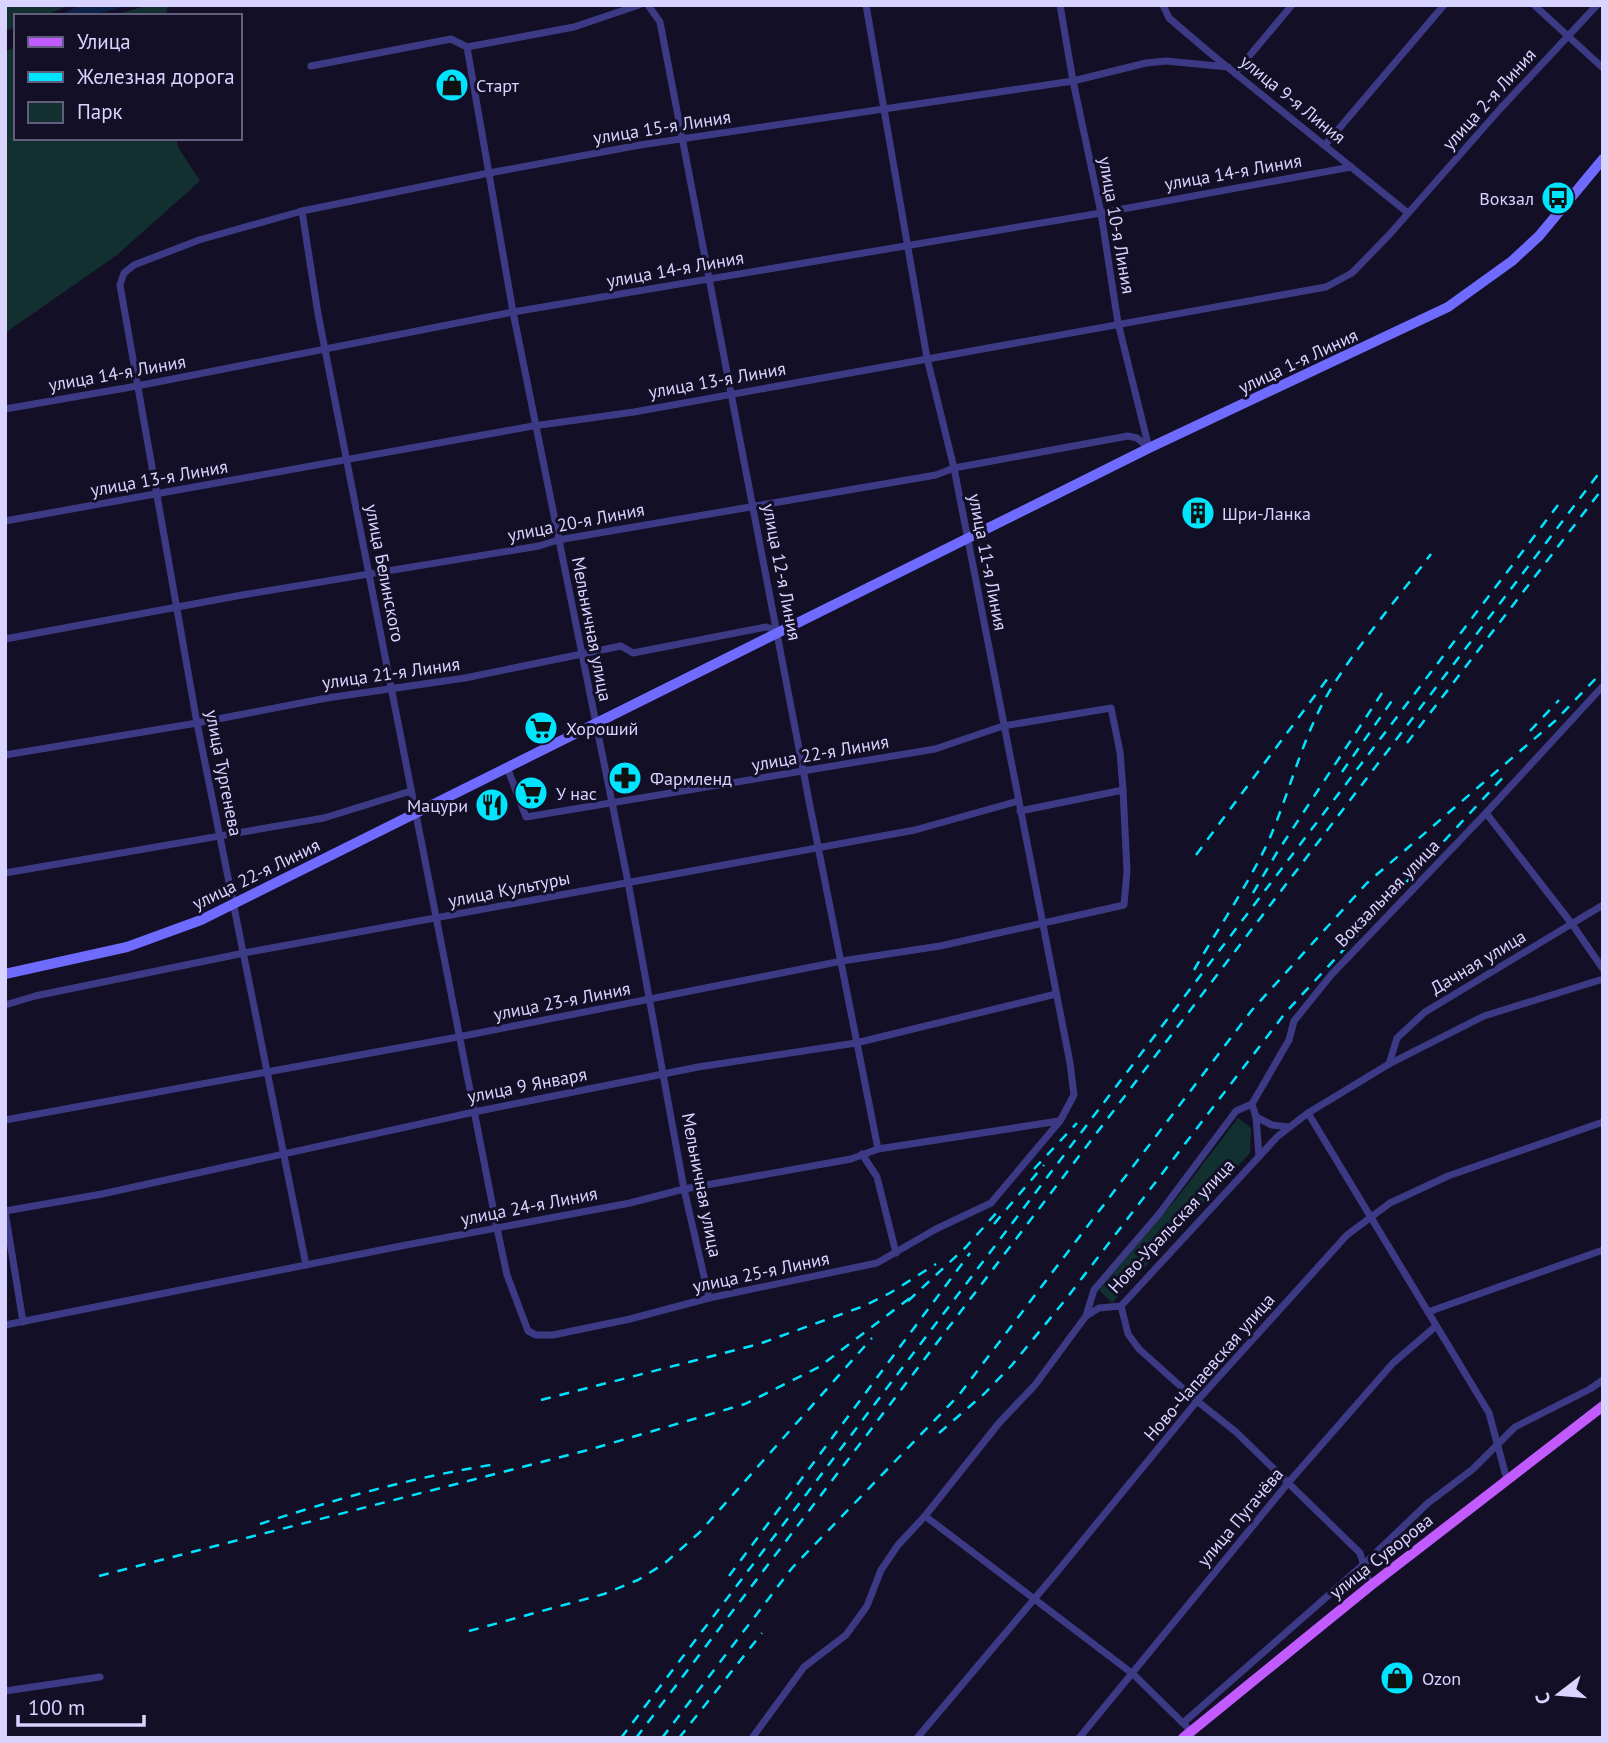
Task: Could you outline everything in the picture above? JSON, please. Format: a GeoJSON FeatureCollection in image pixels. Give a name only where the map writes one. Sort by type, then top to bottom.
{"type":"FeatureCollection","features":[{"type":"Feature","properties":{"kind":"main road","name":"улица 1-я Линия"},"geometry":{"type":"LineString","coordinates":[[967,538],[1149,448],[1408,328],[1464,298],[1539,236],[1603,159]]}},
{"type":"Feature","properties":{"kind":"main road","name":"улица 21-я Линия"},"geometry":{"type":"LineString","coordinates":[[594,723],[967,538]]}},
{"type":"Feature","properties":{"kind":"main road","name":"улица 22-я Линия"},"geometry":{"type":"LineString","coordinates":[[5,974],[128,947],[201,920],[594,723]]}},
{"type":"Feature","properties":{"kind":"main road","name":"улица Суворова"},"geometry":{"type":"LineString","coordinates":[[1186,1731],[1603,1406]]}},
{"type":"Feature","properties":{"kind":"street"},"geometry":{"type":"LineString","coordinates":[[311,66],[452,39],[467,47],[574,27],[639,5]]}},
{"type":"Feature","properties":{"kind":"street","name":"улица 12-я Линия"},"geometry":{"type":"LineString","coordinates":[[649,5],[660,22],[878,1149]]}},
{"type":"Feature","properties":{"kind":"street","name":"улица 11-я Линия"},"geometry":{"type":"LineString","coordinates":[[866,5],[927,358],[954,468],[1070,1063],[1074,1095],[1059,1121]]}},
{"type":"Feature","properties":{"kind":"street","name":"улица 10-я Линия"},"geometry":{"type":"LineString","coordinates":[[1060,5],[1101,213],[1118,323],[1149,448]]}},
{"type":"Feature","properties":{"kind":"street","name":"улица 9-я Линия"},"geometry":{"type":"LineString","coordinates":[[1163,5],[1169,18],[1408,214]]}},
{"type":"Feature","properties":{"kind":"street"},"geometry":{"type":"LineString","coordinates":[[1235,73],[1292,5]]}},
{"type":"Feature","properties":{"kind":"street"},"geometry":{"type":"LineString","coordinates":[[1325,145],[1444,5]]}},
{"type":"Feature","properties":{"kind":"street"},"geometry":{"type":"LineString","coordinates":[[1534,5],[1603,68]]}},
{"type":"Feature","properties":{"kind":"street","name":"улица 2-я Линия"},"geometry":{"type":"LineString","coordinates":[[1408,214],[1597,5]]}},
{"type":"Feature","properties":{"kind":"street","name":"Мельничная улица"},"geometry":{"type":"LineString","coordinates":[[467,47],[513,312],[628,882],[684,1189],[709,1298]]}},
{"type":"Feature","properties":{"kind":"street","name":"улица 15-я Линия"},"geometry":{"type":"LineString","coordinates":[[120,285],[124,273],[134,265],[199,240],[302,211],[489,173],[683,140],[1073,81],[1146,63],[1166,61],[1228,67]]}},
{"type":"Feature","properties":{"kind":"street","name":"улица 14-я Линия"},"geometry":{"type":"LineString","coordinates":[[5,409],[137,386],[513,312],[1101,213],[1351,167]]}},
{"type":"Feature","properties":{"kind":"street","name":"улица Белинского"},"geometry":{"type":"LineString","coordinates":[[302,211],[346,460],[497,1228]]}},
{"type":"Feature","properties":{"kind":"street","name":"улица 13-я Линия"},"geometry":{"type":"LineString","coordinates":[[5,521],[537,425],[634,412],[1118,323],[1326,288],[1352,273],[1408,214]]}},
{"type":"Feature","properties":{"kind":"street","name":"улица Тургенева"},"geometry":{"type":"LineString","coordinates":[[120,285],[197,723],[306,1265]]}},
{"type":"Feature","properties":{"kind":"street","name":"улица 20-я Линия"},"geometry":{"type":"LineString","coordinates":[[5,639],[369,573],[539,546],[558,540],[753,505],[936,475],[954,468],[1128,436],[1137,438],[1149,448]]}},
{"type":"Feature","properties":{"kind":"street","name":"улица 21-я Линия"},"geometry":{"type":"LineString","coordinates":[[5,755],[327,698],[465,678],[621,646],[633,653],[766,627],[778,631]]}},
{"type":"Feature","properties":{"kind":"street","name":"Вокзальная улица"},"geometry":{"type":"LineString","coordinates":[[1252,1104],[1289,1040],[1294,1021],[1331,975],[1603,686]]}},
{"type":"Feature","properties":{"kind":"street","name":"улица 22-я Линия"},"geometry":{"type":"LineString","coordinates":[[507,767],[526,817],[934,749],[1003,726],[1111,708],[1120,752],[1123,790]]}},
{"type":"Feature","properties":{"kind":"street"},"geometry":{"type":"LineString","coordinates":[[1020,811],[1123,790]]}},
{"type":"Feature","properties":{"kind":"street","name":"улица 23-я Линия"},"geometry":{"type":"LineString","coordinates":[[5,1120],[269,1073],[842,961],[940,946],[1124,905],[1127,871],[1123,790]]}},
{"type":"Feature","properties":{"kind":"street","name":"улица 22-я Линия"},"geometry":{"type":"LineString","coordinates":[[5,873],[324,818],[411,791]]}},
{"type":"Feature","properties":{"kind":"street","name":"улица Культуры"},"geometry":{"type":"LineString","coordinates":[[5,1005],[35,996],[244,953],[915,830],[1018,801]]}},
{"type":"Feature","properties":{"kind":"street"},"geometry":{"type":"LineString","coordinates":[[1486,813],[1572,924],[1603,969]]}},
{"type":"Feature","properties":{"kind":"street","name":"Дачная улица"},"geometry":{"type":"LineString","coordinates":[[1389,1064],[1397,1038],[1425,1012],[1603,905]]}},
{"type":"Feature","properties":{"kind":"street","name":"Ново-Уральская улица"},"geometry":{"type":"LineString","coordinates":[[1086,1316],[1099,1308],[1121,1307],[1278,1136],[1308,1114],[1389,1064],[1484,1016],[1603,979]]}},
{"type":"Feature","properties":{"kind":"street","name":"улица 9 Января"},"geometry":{"type":"LineString","coordinates":[[5,1211],[102,1194],[474,1112],[755,1056],[856,1043],[1056,994]]}},
{"type":"Feature","properties":{"kind":"street"},"geometry":{"type":"LineString","coordinates":[[752,1738],[804,1667],[846,1635],[867,1606],[881,1570],[898,1545],[926,1516],[999,1423],[1035,1385],[1086,1316],[1094,1290],[1159,1214],[1236,1111],[1252,1104],[1256,1117],[1259,1156]]}},
{"type":"Feature","properties":{"kind":"street"},"geometry":{"type":"LineString","coordinates":[[1308,1114],[1489,1413],[1507,1480]]}},
{"type":"Feature","properties":{"kind":"street"},"geometry":{"type":"LineString","coordinates":[[1256,1117],[1272,1125],[1289,1127]]}},
{"type":"Feature","properties":{"kind":"street","name":"улица 24-я Линия"},"geometry":{"type":"LineString","coordinates":[[5,1325],[630,1203],[684,1189],[850,1158],[878,1149],[1059,1121]]}},
{"type":"Feature","properties":{"kind":"street","name":"улица 25-я Линия"},"geometry":{"type":"LineString","coordinates":[[497,1228],[511,1288],[528,1331],[536,1335],[553,1335],[630,1319],[709,1298],[877,1264],[936,1229],[990,1203],[1059,1121]]}},
{"type":"Feature","properties":{"kind":"street","name":"Ново-Чапаевская улица"},"geometry":{"type":"LineString","coordinates":[[917,1738],[1196,1401],[1347,1236],[1390,1203],[1448,1176],[1603,1122]]}},
{"type":"Feature","properties":{"kind":"street"},"geometry":{"type":"LineString","coordinates":[[862,1154],[877,1178],[896,1253]]}},
{"type":"Feature","properties":{"kind":"street"},"geometry":{"type":"LineString","coordinates":[[5,1211],[23,1322]]}},
{"type":"Feature","properties":{"kind":"street"},"geometry":{"type":"LineString","coordinates":[[1428,1312],[1603,1250]]}},
{"type":"Feature","properties":{"kind":"street"},"geometry":{"type":"LineString","coordinates":[[1121,1307],[1128,1334],[1139,1349],[1196,1401],[1236,1432],[1360,1553],[1370,1586]]}},
{"type":"Feature","properties":{"kind":"street","name":"улица Пугачёва"},"geometry":{"type":"LineString","coordinates":[[1079,1738],[1288,1483],[1393,1363],[1436,1326]]}},
{"type":"Feature","properties":{"kind":"street"},"geometry":{"type":"LineString","coordinates":[[926,1516],[1133,1674],[1186,1731],[1428,1503],[1473,1469],[1498,1447],[1515,1427],[1603,1380]]}},
{"type":"Feature","properties":{"kind":"street"},"geometry":{"type":"LineString","coordinates":[[5,1691],[100,1677]]}},
{"type":"Feature","properties":{"kind":"green space"},"geometry":{"type":"Polygon","coordinates":[[[5,5],[70,5],[49,14],[14,14],[14,28],[5,31],[5,5]]]}},
{"type":"Feature","properties":{"kind":"green space"},"geometry":{"type":"Polygon","coordinates":[[[149,5],[168,5],[166,14],[118,14],[149,5]]]}},
{"type":"Feature","properties":{"kind":"green space"},"geometry":{"type":"Polygon","coordinates":[[[14,48],[14,140],[176,140],[178,147],[200,181],[117,255],[5,333],[5,51],[14,48]]]}},
{"type":"Feature","properties":{"kind":"green space"},"geometry":{"type":"Polygon","coordinates":[[[1238,1118],[1251,1128],[1250,1153],[1112,1303],[1099,1290],[1177,1198],[1238,1118]]]}},
{"type":"Feature","properties":{"kind":"water"},"geometry":{"type":"Polygon","coordinates":[[[80,5],[130,5],[96,14],[63,14],[80,5]]]}},
{"type":"Feature","properties":{"kind":"railway"},"geometry":{"type":"LineString","coordinates":[[636,1738],[1603,468]]}},
{"type":"Feature","properties":{"kind":"railway"},"geometry":{"type":"LineString","coordinates":[[1407,743],[1603,488]]}},
{"type":"Feature","properties":{"kind":"railway"},"geometry":{"type":"LineString","coordinates":[[621,1738],[1558,505]]}},
{"type":"Feature","properties":{"kind":"railway"},"geometry":{"type":"LineString","coordinates":[[1194,970],[1261,857],[1305,743],[1332,687],[1367,636],[1431,554]]}},
{"type":"Feature","properties":{"kind":"railway"},"geometry":{"type":"LineString","coordinates":[[662,1738],[792,1568],[959,1395],[1252,1010],[1367,883],[1555,721],[1603,671]]}},
{"type":"Feature","properties":{"kind":"railway"},"geometry":{"type":"LineString","coordinates":[[1196,855],[1328,678]]}},
{"type":"Feature","properties":{"kind":"railway"},"geometry":{"type":"LineString","coordinates":[[1253,893],[1384,690]]}},
{"type":"Feature","properties":{"kind":"railway"},"geometry":{"type":"LineString","coordinates":[[1342,772],[1396,695]]}},
{"type":"Feature","properties":{"kind":"railway"},"geometry":{"type":"LineString","coordinates":[[1530,731],[1559,700]]}},
{"type":"Feature","properties":{"kind":"railway"},"geometry":{"type":"LineString","coordinates":[[939,1433],[984,1394],[1012,1365],[1066,1299],[1286,1012],[1507,773]]}},
{"type":"Feature","properties":{"kind":"railway"},"geometry":{"type":"LineString","coordinates":[[1034,1169],[1077,1123]]}},
{"type":"Feature","properties":{"kind":"railway"},"geometry":{"type":"LineString","coordinates":[[994,1224],[1044,1165]]}},
{"type":"Feature","properties":{"kind":"railway"},"geometry":{"type":"LineString","coordinates":[[908,1301],[966,1247],[998,1211]]}},
{"type":"Feature","properties":{"kind":"railway"},"geometry":{"type":"LineString","coordinates":[[729,1576],[970,1253]]}},
{"type":"Feature","properties":{"kind":"railway"},"geometry":{"type":"LineString","coordinates":[[541,1400],[759,1344],[864,1306],[936,1264]]}},
{"type":"Feature","properties":{"kind":"railway"},"geometry":{"type":"LineString","coordinates":[[99,1576],[588,1450],[745,1404],[819,1367],[914,1295]]}},
{"type":"Feature","properties":{"kind":"railway"},"geometry":{"type":"LineString","coordinates":[[469,1631],[604,1594],[638,1580],[665,1563],[699,1533],[872,1338]]}},
{"type":"Feature","properties":{"kind":"railway"},"geometry":{"type":"LineString","coordinates":[[260,1524],[377,1489],[497,1464]]}},
{"type":"Feature","properties":{"kind":"railway"},"geometry":{"type":"LineString","coordinates":[[679,1738],[762,1633]]}},
{"type":"Feature","properties":{"kind":"place","name":"Cтарт"},"geometry":{"type":"Point","coordinates":[452,85]}},
{"type":"Feature","properties":{"kind":"place","name":"Вокзал"},"geometry":{"type":"Point","coordinates":[1558,198]}},
{"type":"Feature","properties":{"kind":"place","name":"Шри-Ланка"},"geometry":{"type":"Point","coordinates":[1198,513]}},
{"type":"Feature","properties":{"kind":"place","name":"Хороший"},"geometry":{"type":"Point","coordinates":[541,728]}},
{"type":"Feature","properties":{"kind":"place","name":"Фармленд"},"geometry":{"type":"Point","coordinates":[625,778]}},
{"type":"Feature","properties":{"kind":"place","name":"У нас"},"geometry":{"type":"Point","coordinates":[531,793]}},
{"type":"Feature","properties":{"kind":"place","name":"Мацури"},"geometry":{"type":"Point","coordinates":[492,805]}},
{"type":"Feature","properties":{"kind":"place","name":"Ozon"},"geometry":{"type":"Point","coordinates":[1397,1678]}}]}
